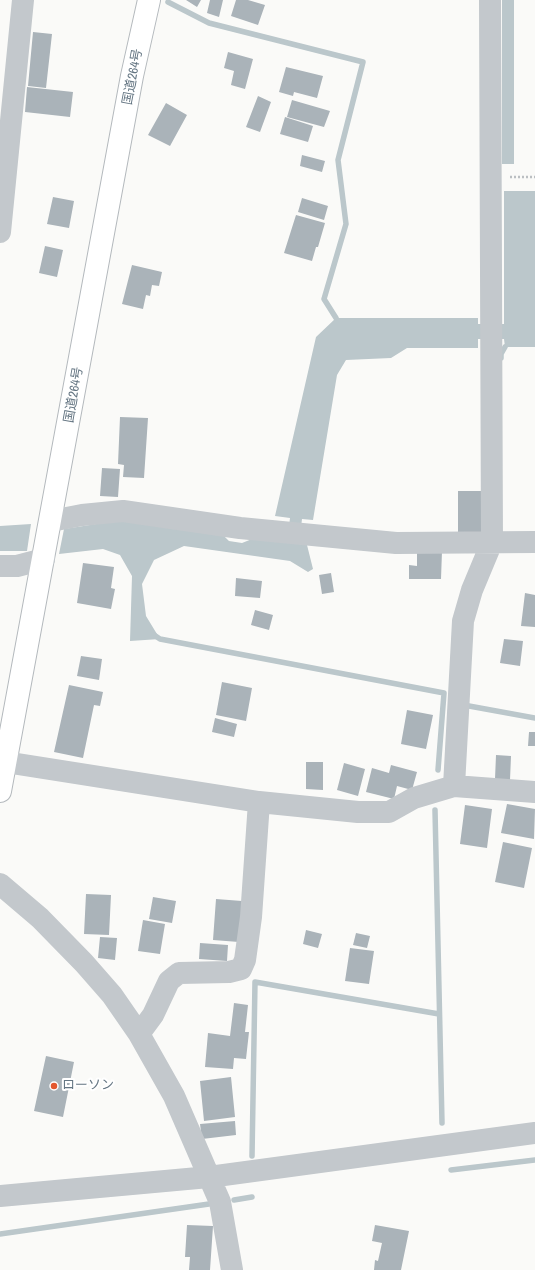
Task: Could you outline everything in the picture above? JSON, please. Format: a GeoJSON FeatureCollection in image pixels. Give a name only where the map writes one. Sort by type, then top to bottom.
{"type":"FeatureCollection","features":[{"type":"Feature","properties":{"kind":"highway","name":"国道264号"},"geometry":{"type":"LineString","coordinates":[[0,791],[132,76],[149,0]]}},
{"type":"Feature","properties":{"kind":"street"},"geometry":{"type":"LineString","coordinates":[[0,232],[23,0]]}},
{"type":"Feature","properties":{"kind":"street"},"geometry":{"type":"LineString","coordinates":[[454,786],[463,621],[472,590],[492,542],[490,0]]}},
{"type":"Feature","properties":{"kind":"street"},"geometry":{"type":"LineString","coordinates":[[51,521],[82,515],[123,511],[240,528],[396,543],[535,542]]}},
{"type":"Feature","properties":{"kind":"street"},"geometry":{"type":"LineString","coordinates":[[0,566],[17,566],[44,559]]}},
{"type":"Feature","properties":{"kind":"street"},"geometry":{"type":"LineString","coordinates":[[5,762],[259,802],[358,812],[389,812],[414,798],[454,786],[535,792]]}},
{"type":"Feature","properties":{"kind":"street"},"geometry":{"type":"LineString","coordinates":[[138,1034],[153,1015],[169,981],[179,973],[229,972],[241,969],[245,960],[251,917],[259,802]]}},
{"type":"Feature","properties":{"kind":"street"},"geometry":{"type":"LineString","coordinates":[[0,884],[40,918],[84,963],[112,995],[138,1034],[174,1096],[220,1202],[232,1270]]}},
{"type":"Feature","properties":{"kind":"street"},"geometry":{"type":"LineString","coordinates":[[0,1196],[209,1177],[535,1133]]}},
{"type":"Feature","properties":{"kind":"shaded area"},"geometry":{"type":"Polygon","coordinates":[[[502,0],[514,0],[514,164],[502,164],[502,0]]]}},
{"type":"Feature","properties":{"kind":"shaded area"},"geometry":{"type":"Polygon","coordinates":[[[504,191],[535,191],[535,347],[505,347],[504,339],[478,339],[478,348],[407,348],[391,358],[346,360],[337,375],[313,520],[302,519],[299,544],[307,545],[313,569],[308,572],[290,561],[184,546],[154,560],[142,584],[146,616],[160,639],[130,641],[132,576],[120,555],[103,549],[59,554],[64,529],[122,520],[223,535],[229,541],[242,543],[252,539],[287,543],[290,518],[275,516],[316,337],[336,318],[478,318],[478,324],[504,324],[504,191]]]}},
{"type":"Feature","properties":{"kind":"shaded area"},"geometry":{"type":"Polygon","coordinates":[[[31,524],[27,551],[0,551],[0,526],[31,524]]]}},
{"type":"Feature","properties":{"kind":"building"},"geometry":{"type":"Polygon","coordinates":[[[186,0],[201,0],[197,7],[186,0]]]}},
{"type":"Feature","properties":{"kind":"building"},"geometry":{"type":"Polygon","coordinates":[[[210,0],[223,0],[219,17],[207,13],[210,0]]]}},
{"type":"Feature","properties":{"kind":"building"},"geometry":{"type":"Polygon","coordinates":[[[236,0],[248,0],[265,5],[258,25],[231,16],[236,0]]]}},
{"type":"Feature","properties":{"kind":"building"},"geometry":{"type":"Polygon","coordinates":[[[33,32],[52,34],[46,88],[28,86],[33,32]]]}},
{"type":"Feature","properties":{"kind":"building"},"geometry":{"type":"Polygon","coordinates":[[[228,52],[253,59],[245,89],[231,85],[234,71],[224,68],[228,52]]]}},
{"type":"Feature","properties":{"kind":"building"},"geometry":{"type":"Polygon","coordinates":[[[286,67],[323,76],[317,98],[294,92],[293,96],[279,92],[286,67]]]}},
{"type":"Feature","properties":{"kind":"building"},"geometry":{"type":"Polygon","coordinates":[[[27,87],[73,92],[70,117],[25,112],[27,87]]]}},
{"type":"Feature","properties":{"kind":"building"},"geometry":{"type":"Polygon","coordinates":[[[258,96],[271,102],[260,132],[246,127],[258,96]]]}},
{"type":"Feature","properties":{"kind":"building"},"geometry":{"type":"Polygon","coordinates":[[[292,100],[330,111],[324,127],[287,117],[292,100]]]}},
{"type":"Feature","properties":{"kind":"building"},"geometry":{"type":"Polygon","coordinates":[[[166,103],[187,115],[170,146],[148,135],[166,103]]]}},
{"type":"Feature","properties":{"kind":"building"},"geometry":{"type":"Polygon","coordinates":[[[285,117],[313,126],[308,142],[280,134],[285,117]]]}},
{"type":"Feature","properties":{"kind":"building"},"geometry":{"type":"Polygon","coordinates":[[[302,155],[325,161],[322,172],[300,166],[302,155]]]}},
{"type":"Feature","properties":{"kind":"building"},"geometry":{"type":"Polygon","coordinates":[[[53,197],[74,201],[69,228],[47,224],[53,197]]]}},
{"type":"Feature","properties":{"kind":"building"},"geometry":{"type":"Polygon","coordinates":[[[302,198],[328,206],[324,220],[298,212],[302,198]]]}},
{"type":"Feature","properties":{"kind":"building"},"geometry":{"type":"Polygon","coordinates":[[[296,215],[325,223],[312,261],[284,253],[296,215]]]}},
{"type":"Feature","properties":{"kind":"building"},"geometry":{"type":"Polygon","coordinates":[[[45,246],[63,250],[57,277],[39,273],[45,246]]]}},
{"type":"Feature","properties":{"kind":"building"},"geometry":{"type":"Polygon","coordinates":[[[132,265],[162,272],[159,286],[152,285],[150,296],[146,295],[143,309],[122,304],[132,265]]]}},
{"type":"Feature","properties":{"kind":"building"},"geometry":{"type":"Polygon","coordinates":[[[120,417],[148,418],[144,478],[123,477],[124,465],[118,464],[120,417]]]}},
{"type":"Feature","properties":{"kind":"building"},"geometry":{"type":"Polygon","coordinates":[[[102,468],[120,469],[118,497],[100,496],[102,468]]]}},
{"type":"Feature","properties":{"kind":"building"},"geometry":{"type":"Polygon","coordinates":[[[458,491],[482,491],[482,532],[458,532],[458,491]]]}},
{"type":"Feature","properties":{"kind":"building"},"geometry":{"type":"Polygon","coordinates":[[[417,551],[442,551],[441,579],[409,579],[409,565],[417,566],[417,551]]]}},
{"type":"Feature","properties":{"kind":"building"},"geometry":{"type":"Polygon","coordinates":[[[83,563],[114,567],[111,588],[115,589],[111,609],[77,603],[83,563]]]}},
{"type":"Feature","properties":{"kind":"building"},"geometry":{"type":"Polygon","coordinates":[[[331,573],[334,592],[322,594],[319,575],[331,573]]]}},
{"type":"Feature","properties":{"kind":"building"},"geometry":{"type":"Polygon","coordinates":[[[236,578],[262,581],[260,598],[235,596],[236,578]]]}},
{"type":"Feature","properties":{"kind":"building"},"geometry":{"type":"Polygon","coordinates":[[[525,593],[535,595],[535,627],[521,626],[525,593]]]}},
{"type":"Feature","properties":{"kind":"building"},"geometry":{"type":"Polygon","coordinates":[[[255,610],[273,615],[269,630],[251,625],[255,610]]]}},
{"type":"Feature","properties":{"kind":"building"},"geometry":{"type":"Polygon","coordinates":[[[504,639],[523,641],[520,666],[500,663],[504,639]]]}},
{"type":"Feature","properties":{"kind":"building"},"geometry":{"type":"Polygon","coordinates":[[[81,656],[102,659],[99,680],[77,676],[81,656]]]}},
{"type":"Feature","properties":{"kind":"building"},"geometry":{"type":"Polygon","coordinates":[[[222,682],[252,688],[246,721],[216,715],[222,682]]]}},
{"type":"Feature","properties":{"kind":"building"},"geometry":{"type":"Polygon","coordinates":[[[69,685],[103,692],[100,706],[94,705],[83,758],[54,752],[69,685]]]}},
{"type":"Feature","properties":{"kind":"building"},"geometry":{"type":"Polygon","coordinates":[[[407,710],[433,715],[426,749],[401,744],[407,710]]]}},
{"type":"Feature","properties":{"kind":"building"},"geometry":{"type":"Polygon","coordinates":[[[215,718],[237,724],[234,737],[212,732],[215,718]]]}},
{"type":"Feature","properties":{"kind":"building"},"geometry":{"type":"Polygon","coordinates":[[[529,732],[535,732],[535,746],[528,746],[529,732]]]}},
{"type":"Feature","properties":{"kind":"building"},"geometry":{"type":"Polygon","coordinates":[[[496,755],[511,756],[510,780],[495,779],[496,755]]]}},
{"type":"Feature","properties":{"kind":"building"},"geometry":{"type":"Polygon","coordinates":[[[306,762],[323,762],[323,790],[306,789],[306,762]]]}},
{"type":"Feature","properties":{"kind":"building"},"geometry":{"type":"Polygon","coordinates":[[[344,763],[365,769],[358,796],[337,790],[344,763]]]}},
{"type":"Feature","properties":{"kind":"building"},"geometry":{"type":"Polygon","coordinates":[[[391,765],[417,772],[412,790],[397,786],[394,799],[366,792],[372,768],[389,773],[391,765]]]}},
{"type":"Feature","properties":{"kind":"building"},"geometry":{"type":"Polygon","coordinates":[[[507,804],[535,809],[534,839],[501,833],[507,804]]]}},
{"type":"Feature","properties":{"kind":"building"},"geometry":{"type":"Polygon","coordinates":[[[465,805],[492,809],[487,848],[460,844],[465,805]]]}},
{"type":"Feature","properties":{"kind":"building"},"geometry":{"type":"Polygon","coordinates":[[[503,842],[532,848],[524,888],[495,882],[503,842]]]}},
{"type":"Feature","properties":{"kind":"building"},"geometry":{"type":"Polygon","coordinates":[[[86,894],[111,895],[109,935],[84,934],[86,894]]]}},
{"type":"Feature","properties":{"kind":"building"},"geometry":{"type":"Polygon","coordinates":[[[153,897],[176,901],[172,923],[149,919],[153,897]]]}},
{"type":"Feature","properties":{"kind":"building"},"geometry":{"type":"Polygon","coordinates":[[[216,899],[242,901],[239,942],[213,940],[216,899]]]}},
{"type":"Feature","properties":{"kind":"building"},"geometry":{"type":"Polygon","coordinates":[[[143,920],[165,924],[160,954],[138,951],[143,920]]]}},
{"type":"Feature","properties":{"kind":"building"},"geometry":{"type":"Polygon","coordinates":[[[306,930],[322,934],[318,948],[303,944],[306,930]]]}},
{"type":"Feature","properties":{"kind":"building"},"geometry":{"type":"Polygon","coordinates":[[[356,933],[370,936],[367,948],[353,945],[356,933]]]}},
{"type":"Feature","properties":{"kind":"building"},"geometry":{"type":"Polygon","coordinates":[[[100,937],[117,938],[115,960],[98,958],[100,937]]]}},
{"type":"Feature","properties":{"kind":"building"},"geometry":{"type":"Polygon","coordinates":[[[200,943],[228,945],[227,961],[199,959],[200,943]]]}},
{"type":"Feature","properties":{"kind":"building"},"geometry":{"type":"Polygon","coordinates":[[[350,948],[374,951],[369,984],[345,981],[350,948]]]}},
{"type":"Feature","properties":{"kind":"building"},"geometry":{"type":"Polygon","coordinates":[[[234,1003],[248,1005],[245,1032],[249,1032],[246,1059],[234,1058],[233,1069],[205,1067],[208,1033],[230,1036],[234,1003]]]}},
{"type":"Feature","properties":{"kind":"building","name":"ローソン"},"geometry":{"type":"Polygon","coordinates":[[[46,1056],[74,1062],[63,1117],[34,1111],[46,1056]]]}},
{"type":"Feature","properties":{"kind":"building"},"geometry":{"type":"Polygon","coordinates":[[[231,1077],[235,1117],[204,1121],[200,1081],[231,1077]]]}},
{"type":"Feature","properties":{"kind":"building"},"geometry":{"type":"Polygon","coordinates":[[[235,1121],[236,1135],[202,1139],[200,1124],[235,1121]]]}},
{"type":"Feature","properties":{"kind":"building"},"geometry":{"type":"Polygon","coordinates":[[[187,1225],[213,1226],[210,1270],[189,1270],[190,1257],[185,1257],[187,1225]]]}},
{"type":"Feature","properties":{"kind":"building"},"geometry":{"type":"Polygon","coordinates":[[[375,1225],[409,1231],[401,1270],[374,1270],[375,1260],[378,1261],[382,1243],[372,1241],[375,1225]]]}},
{"type":"Feature","properties":{"kind":"waterway"},"geometry":{"type":"LineString","coordinates":[[168,2],[209,23],[363,62],[338,160],[346,224],[324,299],[336,318]]}},
{"type":"Feature","properties":{"kind":"waterway"},"geometry":{"type":"LineString","coordinates":[[501,358],[501,354],[505,347]]}},
{"type":"Feature","properties":{"kind":"waterway"},"geometry":{"type":"LineString","coordinates":[[154,635],[160,639],[444,693],[438,770]]}},
{"type":"Feature","properties":{"kind":"waterway"},"geometry":{"type":"LineString","coordinates":[[469,706],[535,718]]}},
{"type":"Feature","properties":{"kind":"waterway"},"geometry":{"type":"LineString","coordinates":[[435,810],[442,1123]]}},
{"type":"Feature","properties":{"kind":"waterway"},"geometry":{"type":"LineString","coordinates":[[252,1156],[255,982],[439,1014]]}},
{"type":"Feature","properties":{"kind":"waterway"},"geometry":{"type":"LineString","coordinates":[[451,1170],[535,1160]]}},
{"type":"Feature","properties":{"kind":"waterway"},"geometry":{"type":"LineString","coordinates":[[234,1200],[252,1197]]}},
{"type":"Feature","properties":{"kind":"waterway"},"geometry":{"type":"LineString","coordinates":[[0,1234],[209,1204]]}},
{"type":"Feature","properties":{"kind":"place","name":"ローソン"},"geometry":{"type":"Point","coordinates":[54,1086]}}]}
